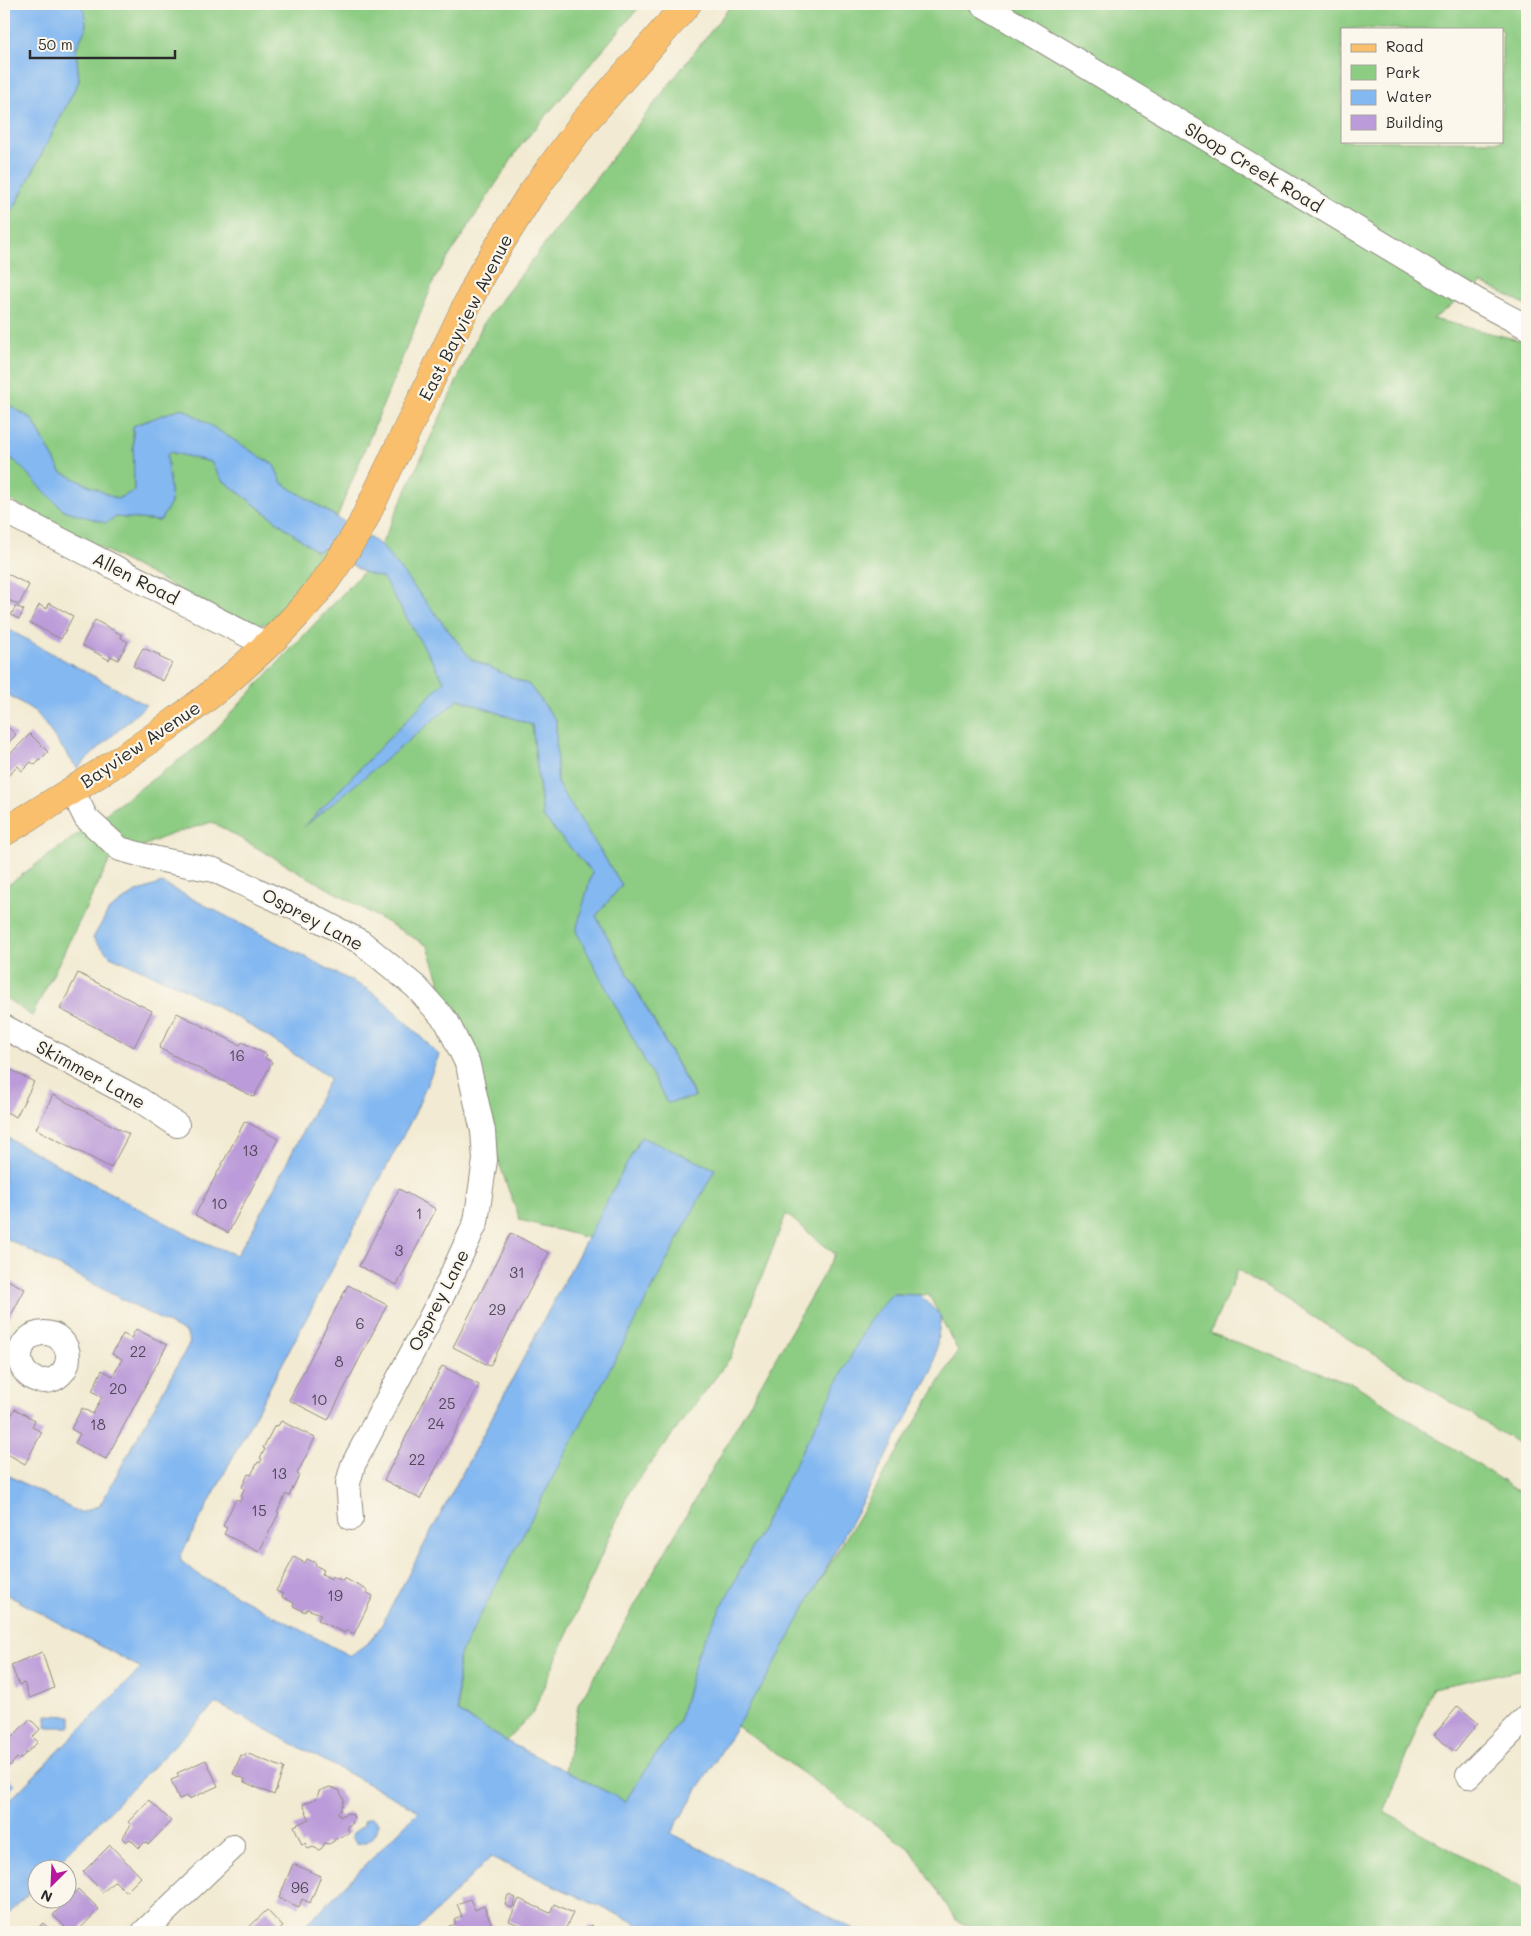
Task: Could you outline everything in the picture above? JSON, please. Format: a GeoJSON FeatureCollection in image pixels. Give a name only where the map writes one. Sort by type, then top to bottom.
{"type":"FeatureCollection","features":[{"type":"Feature","properties":{"kind":"main road","name":"East Bayview Avenue"},"geometry":{"type":"LineString","coordinates":[[267,645],[305,606],[341,559],[361,526],[482,273],[529,197],[584,122],[687,4]]}},
{"type":"Feature","properties":{"kind":"main road","name":"Bayview Avenue"},"geometry":{"type":"LineString","coordinates":[[4,832],[169,727],[213,694],[267,645]]}},
{"type":"Feature","properties":{"kind":"street","name":"Sloop Creek Road"},"geometry":{"type":"LineString","coordinates":[[982,4],[1476,300],[1527,327]]}},
{"type":"Feature","properties":{"kind":"street","name":"Allen Road"},"geometry":{"type":"LineString","coordinates":[[4,511],[267,645]]}},
{"type":"Feature","properties":{"kind":"street","name":"Osprey Lane"},"geometry":{"type":"LineString","coordinates":[[72,790],[86,818],[120,849],[156,859],[214,870],[310,915],[361,942],[416,987],[447,1022],[468,1065],[483,1131],[485,1160],[476,1222],[438,1302],[353,1465],[348,1483],[352,1518]]}},
{"type":"Feature","properties":{"kind":"street","name":"Skimmer Lane"},"geometry":{"type":"LineString","coordinates":[[4,1027],[140,1100],[177,1125]]}},
{"type":"Feature","properties":{"kind":"street"},"geometry":{"type":"LineString","coordinates":[[4,1361],[25,1372]]}},
{"type":"Feature","properties":{"kind":"street"},"geometry":{"type":"LineString","coordinates":[[1468,1776],[1527,1717]]}},
{"type":"Feature","properties":{"kind":"street"},"geometry":{"type":"LineString","coordinates":[[144,1932],[233,1846]]}},
{"type":"Feature","properties":{"kind":"green space"},"geometry":{"type":"Polygon","coordinates":[[[79,4],[642,4],[521,145],[435,278],[337,517],[282,483],[274,465],[182,408],[133,426],[134,491],[117,499],[61,472],[32,419],[4,402],[4,216],[13,210],[79,81],[76,48],[86,28],[85,12],[79,4]]]}},
{"type":"Feature","properties":{"kind":"green space"},"geometry":{"type":"Polygon","coordinates":[[[732,4],[1527,4],[1527,305],[1482,283],[1433,319],[1527,342],[1527,1449],[1238,1270],[1210,1333],[1356,1385],[1527,1497],[1527,1668],[1433,1688],[1384,1812],[1527,1891],[1527,1932],[980,1932],[956,1920],[911,1850],[734,1724],[958,1351],[929,1295],[892,1294],[698,1652],[679,1721],[625,1801],[565,1771],[578,1705],[835,1254],[786,1214],[731,1357],[629,1492],[533,1712],[506,1741],[458,1712],[458,1658],[641,1137],[588,1238],[520,1220],[507,1186],[428,946],[212,822],[169,835],[110,860],[32,1016],[4,997],[4,888],[205,741],[363,572],[383,577],[444,681],[308,823],[459,699],[532,725],[543,817],[592,872],[577,931],[695,1096],[596,916],[622,885],[557,783],[556,720],[529,685],[471,659],[381,545],[484,322],[732,4]]]}},
{"type":"Feature","properties":{"kind":"green space"},"geometry":{"type":"Polygon","coordinates":[[[170,452],[211,462],[221,479],[316,551],[326,548],[271,622],[251,627],[4,497],[4,453],[115,517],[160,521],[171,503],[167,454],[170,452]]]}},
{"type":"Feature","properties":{"kind":"water"},"geometry":{"type":"Polygon","coordinates":[[[4,4],[79,4],[85,11],[86,28],[76,48],[79,81],[13,210],[4,216],[4,4]]]}},
{"type":"Feature","properties":{"kind":"water"},"geometry":{"type":"Polygon","coordinates":[[[4,402],[32,419],[61,472],[117,499],[134,491],[133,426],[182,408],[274,465],[282,483],[381,545],[471,659],[529,685],[556,720],[557,783],[622,885],[596,916],[695,1097],[667,1103],[576,931],[592,872],[543,817],[532,725],[459,699],[304,827],[444,681],[383,578],[363,572],[326,548],[316,551],[221,479],[211,462],[170,452],[167,455],[171,503],[160,521],[116,517],[106,523],[63,510],[15,461],[4,453],[4,402]]]}},
{"type":"Feature","properties":{"kind":"water"},"geometry":{"type":"Polygon","coordinates":[[[4,627],[146,705],[77,768],[36,712],[4,692],[4,627]]]}},
{"type":"Feature","properties":{"kind":"water"},"geometry":{"type":"Polygon","coordinates":[[[162,883],[367,989],[385,1002],[439,1055],[415,1113],[180,1557],[182,1562],[202,1577],[350,1656],[370,1641],[381,1626],[641,1137],[715,1169],[458,1658],[458,1712],[506,1741],[625,1801],[679,1721],[698,1652],[870,1319],[892,1294],[920,1295],[941,1316],[933,1370],[772,1669],[671,1833],[859,1932],[646,1932],[634,1922],[491,1857],[415,1932],[299,1932],[419,1811],[216,1703],[63,1858],[28,1858],[28,1894],[4,1919],[4,1806],[141,1668],[4,1593],[4,1473],[80,1513],[100,1505],[190,1342],[186,1333],[4,1237],[4,1136],[196,1239],[236,1255],[253,1229],[330,1078],[250,1025],[181,987],[110,956],[93,938],[109,910],[136,892],[162,883]]]}},
{"type":"Feature","properties":{"kind":"water"},"geometry":{"type":"Polygon","coordinates":[[[47,1715],[71,1716],[71,1727],[46,1727],[47,1715]]]}},
{"type":"Feature","properties":{"kind":"water"},"geometry":{"type":"Polygon","coordinates":[[[4,1774],[15,1785],[7,1793],[4,1790],[4,1774]]]}},
{"type":"Feature","properties":{"kind":"water"},"geometry":{"type":"Polygon","coordinates":[[[373,1818],[378,1823],[375,1835],[365,1842],[357,1843],[352,1837],[353,1833],[363,1826],[365,1820],[373,1818]]]}},
{"type":"Feature","properties":{"kind":"building"},"geometry":{"type":"Polygon","coordinates":[[[4,572],[29,585],[19,605],[4,598],[4,572]]]}},
{"type":"Feature","properties":{"kind":"building"},"geometry":{"type":"Polygon","coordinates":[[[49,603],[73,616],[61,639],[30,623],[39,605],[47,609],[49,603]]]}},
{"type":"Feature","properties":{"kind":"building"},"geometry":{"type":"Polygon","coordinates":[[[16,606],[24,610],[19,619],[11,615],[16,606]]]}},
{"type":"Feature","properties":{"kind":"building"},"geometry":{"type":"Polygon","coordinates":[[[95,620],[122,635],[121,638],[128,642],[118,660],[111,656],[109,660],[82,645],[95,620]]]}},
{"type":"Feature","properties":{"kind":"building"},"geometry":{"type":"Polygon","coordinates":[[[143,648],[160,655],[159,657],[172,663],[163,681],[133,666],[143,648]]]}},
{"type":"Feature","properties":{"kind":"building"},"geometry":{"type":"Polygon","coordinates":[[[4,723],[16,735],[4,747],[4,723]]]}},
{"type":"Feature","properties":{"kind":"building"},"geometry":{"type":"Polygon","coordinates":[[[30,734],[48,752],[35,765],[31,762],[22,771],[18,766],[4,780],[4,760],[30,734]]]}},
{"type":"Feature","properties":{"kind":"building"},"geometry":{"type":"Polygon","coordinates":[[[78,973],[152,1011],[134,1047],[60,1009],[78,973]]]}},
{"type":"Feature","properties":{"kind":"building"},"geometry":{"type":"Polygon","coordinates":[[[177,1013],[240,1045],[242,1042],[267,1055],[265,1058],[272,1062],[254,1097],[159,1048],[177,1013]]]}},
{"type":"Feature","properties":{"kind":"building"},"geometry":{"type":"Polygon","coordinates":[[[4,1066],[34,1082],[16,1117],[4,1111],[4,1066]]]}},
{"type":"Feature","properties":{"kind":"building"},"geometry":{"type":"Polygon","coordinates":[[[53,1095],[129,1134],[111,1168],[36,1129],[53,1095]]]}},
{"type":"Feature","properties":{"kind":"building"},"geometry":{"type":"Polygon","coordinates":[[[245,1121],[278,1139],[228,1233],[195,1215],[245,1121]]]}},
{"type":"Feature","properties":{"kind":"building"},"geometry":{"type":"Polygon","coordinates":[[[399,1189],[436,1209],[397,1285],[359,1266],[399,1189]]]}},
{"type":"Feature","properties":{"kind":"building"},"geometry":{"type":"Polygon","coordinates":[[[511,1233],[549,1253],[490,1366],[453,1347],[511,1233]]]}},
{"type":"Feature","properties":{"kind":"building"},"geometry":{"type":"Polygon","coordinates":[[[4,1278],[25,1289],[9,1319],[4,1316],[4,1278]]]}},
{"type":"Feature","properties":{"kind":"building"},"geometry":{"type":"Polygon","coordinates":[[[348,1285],[387,1305],[328,1420],[289,1400],[348,1285]]]}},
{"type":"Feature","properties":{"kind":"building"},"geometry":{"type":"Polygon","coordinates":[[[136,1329],[167,1345],[106,1459],[75,1443],[80,1434],[71,1429],[82,1408],[93,1414],[102,1397],[92,1391],[102,1370],[113,1376],[122,1359],[112,1354],[123,1334],[131,1338],[136,1329]]]}},
{"type":"Feature","properties":{"kind":"building"},"geometry":{"type":"Polygon","coordinates":[[[442,1366],[479,1385],[420,1499],[384,1480],[442,1366]]]}},
{"type":"Feature","properties":{"kind":"building"},"geometry":{"type":"Polygon","coordinates":[[[15,1409],[35,1420],[32,1427],[42,1432],[25,1464],[4,1452],[4,1414],[10,1418],[15,1409]]]}},
{"type":"Feature","properties":{"kind":"building"},"geometry":{"type":"Polygon","coordinates":[[[281,1421],[315,1438],[297,1474],[299,1475],[289,1496],[286,1494],[277,1512],[279,1513],[259,1552],[224,1534],[227,1528],[223,1526],[236,1499],[240,1501],[242,1497],[244,1489],[242,1487],[248,1474],[251,1475],[258,1462],[260,1463],[262,1459],[260,1458],[265,1449],[263,1448],[275,1425],[278,1426],[281,1421]]]}},
{"type":"Feature","properties":{"kind":"building"},"geometry":{"type":"Polygon","coordinates":[[[294,1557],[305,1563],[307,1559],[316,1563],[315,1565],[324,1570],[322,1574],[331,1579],[332,1576],[343,1581],[344,1578],[367,1590],[366,1592],[373,1596],[354,1634],[347,1630],[345,1633],[318,1620],[321,1614],[307,1609],[305,1612],[293,1606],[294,1603],[282,1597],[283,1594],[276,1591],[294,1557]]]}},
{"type":"Feature","properties":{"kind":"building"},"geometry":{"type":"Polygon","coordinates":[[[42,1652],[54,1688],[30,1698],[24,1683],[19,1685],[11,1665],[42,1652]]]}},
{"type":"Feature","properties":{"kind":"building"},"geometry":{"type":"Polygon","coordinates":[[[1458,1706],[1478,1723],[1455,1752],[1434,1735],[1458,1706]]]}},
{"type":"Feature","properties":{"kind":"building"},"geometry":{"type":"Polygon","coordinates":[[[30,1719],[40,1729],[33,1737],[38,1742],[19,1760],[17,1758],[10,1766],[4,1760],[4,1745],[30,1719]]]}},
{"type":"Feature","properties":{"kind":"building"},"geometry":{"type":"Polygon","coordinates":[[[246,1753],[284,1768],[274,1795],[244,1782],[245,1779],[233,1774],[241,1755],[245,1756],[246,1753]]]}},
{"type":"Feature","properties":{"kind":"building"},"geometry":{"type":"Polygon","coordinates":[[[206,1760],[218,1786],[189,1799],[187,1796],[179,1799],[171,1780],[179,1777],[177,1773],[206,1760]]]}},
{"type":"Feature","properties":{"kind":"building"},"geometry":{"type":"Polygon","coordinates":[[[330,1787],[339,1790],[344,1800],[338,1812],[340,1817],[347,1813],[353,1815],[354,1819],[352,1824],[347,1826],[349,1833],[335,1839],[333,1842],[325,1843],[319,1850],[313,1847],[308,1849],[305,1843],[302,1845],[294,1826],[309,1819],[303,1804],[317,1798],[319,1791],[330,1787]]]}},
{"type":"Feature","properties":{"kind":"building"},"geometry":{"type":"Polygon","coordinates":[[[149,1800],[171,1821],[148,1845],[145,1842],[139,1848],[130,1839],[126,1842],[122,1838],[131,1825],[128,1822],[149,1800]]]}},
{"type":"Feature","properties":{"kind":"building"},"geometry":{"type":"Polygon","coordinates":[[[110,1845],[141,1877],[126,1892],[115,1881],[103,1892],[83,1872],[110,1845]]]}},
{"type":"Feature","properties":{"kind":"building"},"geometry":{"type":"Polygon","coordinates":[[[293,1864],[321,1876],[310,1903],[302,1899],[299,1907],[279,1898],[293,1864]]]}},
{"type":"Feature","properties":{"kind":"building"},"geometry":{"type":"Polygon","coordinates":[[[78,1889],[99,1909],[77,1932],[60,1932],[65,1927],[53,1915],[60,1908],[78,1908],[78,1889]]]}},
{"type":"Feature","properties":{"kind":"building"},"geometry":{"type":"Polygon","coordinates":[[[508,1895],[516,1898],[512,1908],[505,1905],[508,1895]]]}},
{"type":"Feature","properties":{"kind":"building"},"geometry":{"type":"Polygon","coordinates":[[[470,1899],[475,1910],[484,1906],[495,1932],[452,1932],[449,1926],[456,1924],[454,1920],[462,1916],[457,1904],[470,1899]]]}},
{"type":"Feature","properties":{"kind":"building"},"geometry":{"type":"Polygon","coordinates":[[[519,1899],[550,1913],[554,1904],[573,1913],[564,1932],[529,1932],[520,1929],[521,1926],[509,1921],[519,1899]]]}},
{"type":"Feature","properties":{"kind":"building"},"geometry":{"type":"Polygon","coordinates":[[[267,1910],[283,1927],[277,1932],[244,1932],[267,1910]]]}},
{"type":"Feature","properties":{"kind":"building"},"geometry":{"type":"Polygon","coordinates":[[[43,1923],[52,1931],[45,1932],[39,1927],[43,1923]]]}},
{"type":"Feature","properties":{"kind":"building"},"geometry":{"type":"Polygon","coordinates":[[[592,1925],[595,1932],[584,1932],[583,1930],[592,1925]]]}},
{"type":"Feature","properties":{"kind":"building"},"geometry":{"type":"Polygon","coordinates":[[[38,1927],[43,1932],[32,1932],[38,1927]]]}}]}
